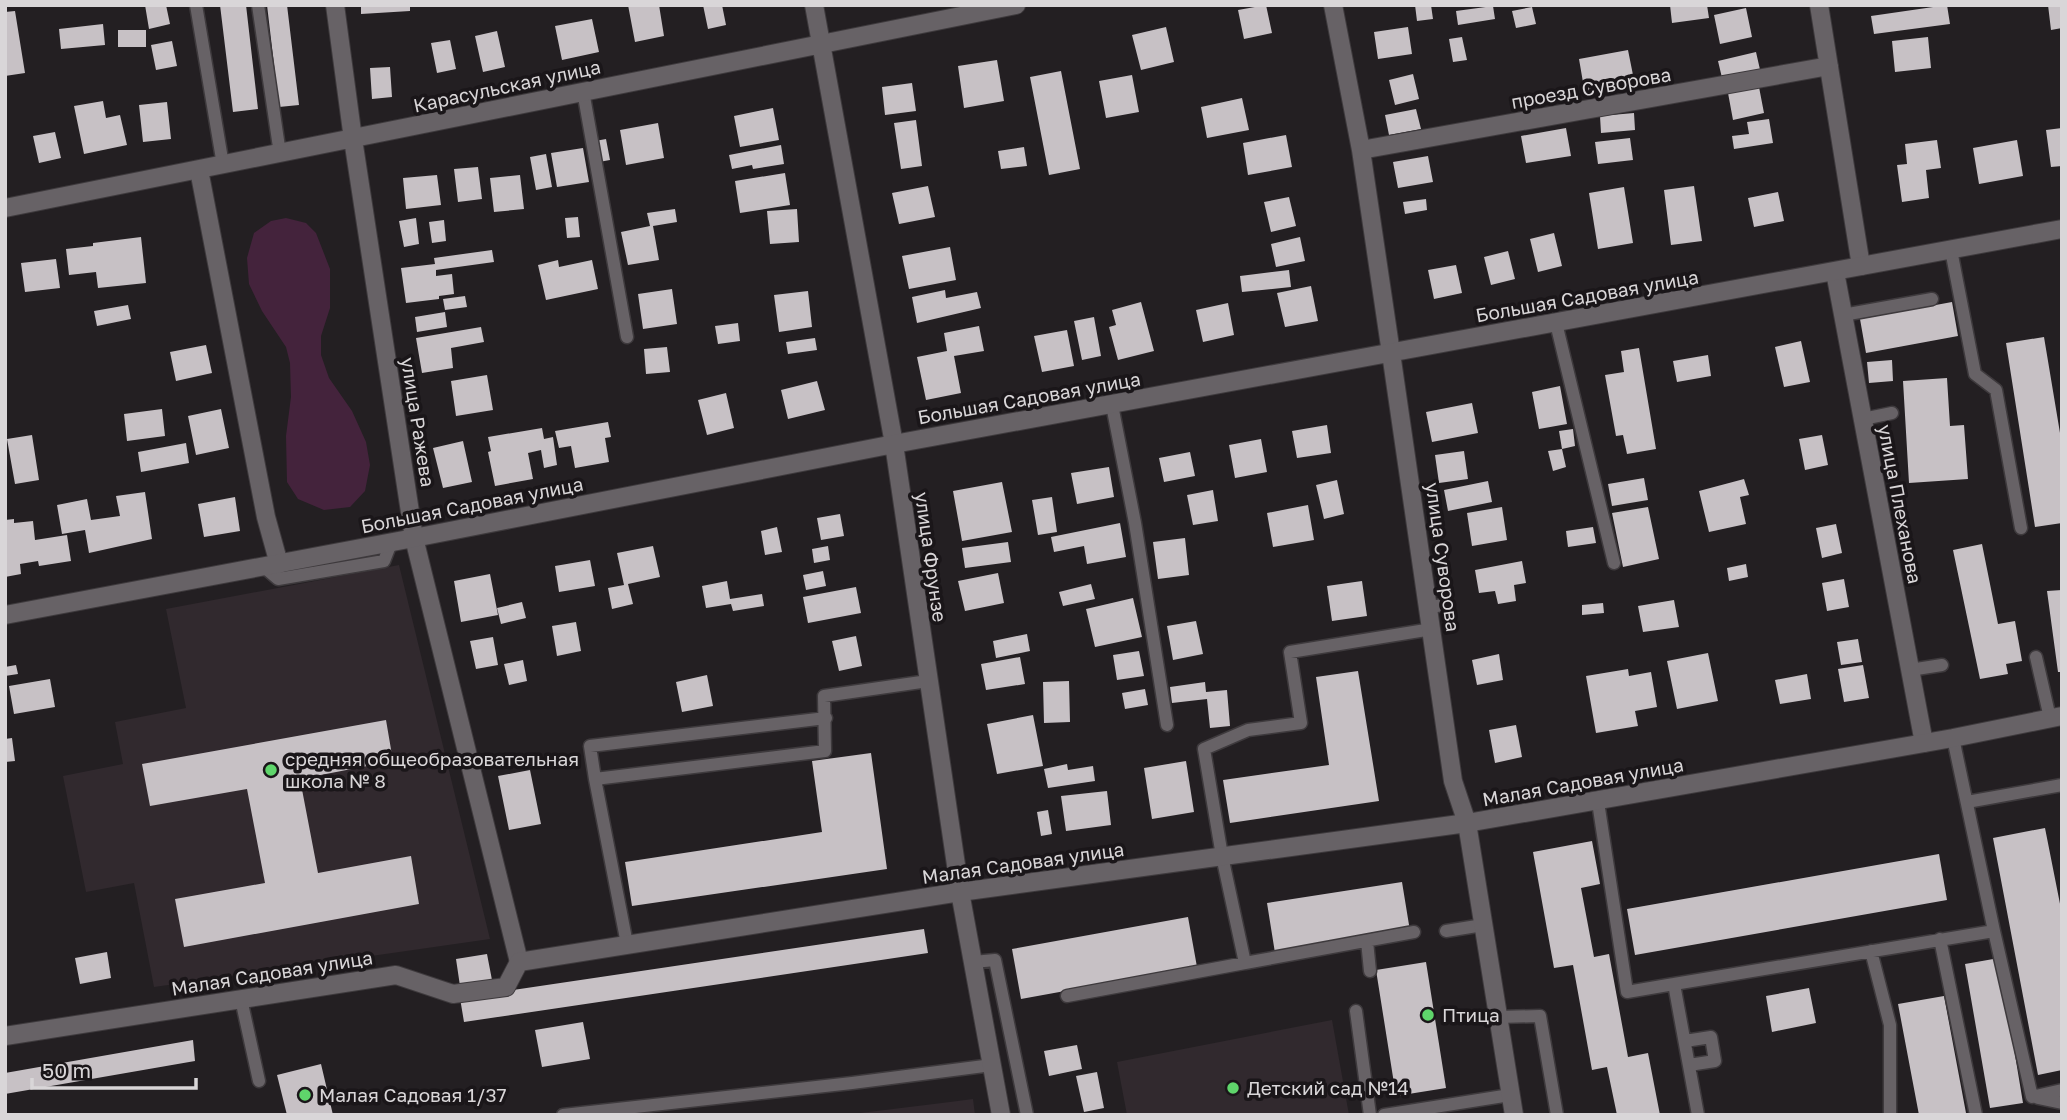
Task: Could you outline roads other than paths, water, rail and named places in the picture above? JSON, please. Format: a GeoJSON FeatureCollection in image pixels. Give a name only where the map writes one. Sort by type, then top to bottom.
{"type":"FeatureCollection","features":[{"type":"Feature","properties":{"kind":"street","name":"улица Ражева"},"geometry":{"type":"LineString","coordinates":[[335,5],[414,538],[519,962]]}},
{"type":"Feature","properties":{"kind":"street","name":"улица Фрунзе"},"geometry":{"type":"LineString","coordinates":[[814,5],[894,444],[960,892],[1001,1115]]}},
{"type":"Feature","properties":{"kind":"street","name":"Карасульская улица"},"geometry":{"type":"LineString","coordinates":[[5,208],[1016,5]]}},
{"type":"Feature","properties":{"kind":"street","name":"улица Суворова"},"geometry":{"type":"LineString","coordinates":[[1333,5],[1361,150],[1391,353],[1437,606],[1432,629],[1453,780],[1466,823],[1514,1115]]}},
{"type":"Feature","properties":{"kind":"street"},"geometry":{"type":"LineString","coordinates":[[1819,5],[1861,266]]}},
{"type":"Feature","properties":{"kind":"street","name":"проезд Суворова"},"geometry":{"type":"LineString","coordinates":[[1361,150],[1829,66]]}},
{"type":"Feature","properties":{"kind":"street"},"geometry":{"type":"LineString","coordinates":[[199,170],[266,517],[272,565]]}},
{"type":"Feature","properties":{"kind":"street","name":"Большая Садовая улица"},"geometry":{"type":"LineString","coordinates":[[5,615],[391,543],[894,444],[2062,229]]}},
{"type":"Feature","properties":{"kind":"street","name":"улица Плеханова"},"geometry":{"type":"LineString","coordinates":[[1835,272],[1924,743]]}},
{"type":"Feature","properties":{"kind":"street","name":"Малая Садовая улица"},"geometry":{"type":"LineString","coordinates":[[5,1035],[396,975],[453,994],[506,987],[519,962],[960,892],[1466,823],[1598,802],[2056,717]]}},
{"type":"Feature","properties":{"kind":"lane"},"geometry":{"type":"LineString","coordinates":[[196,5],[223,165]]}},
{"type":"Feature","properties":{"kind":"lane"},"geometry":{"type":"LineString","coordinates":[[258,5],[280,154]]}},
{"type":"Feature","properties":{"kind":"lane"},"geometry":{"type":"LineString","coordinates":[[583,91],[627,337]]}},
{"type":"Feature","properties":{"kind":"lane"},"geometry":{"type":"LineString","coordinates":[[1951,250],[1975,374],[1996,390],[2021,528]]}},
{"type":"Feature","properties":{"kind":"lane"},"geometry":{"type":"LineString","coordinates":[[1843,315],[1932,299]]}},
{"type":"Feature","properties":{"kind":"lane"},"geometry":{"type":"LineString","coordinates":[[1556,323],[1614,563]]}},
{"type":"Feature","properties":{"kind":"lane"},"geometry":{"type":"LineString","coordinates":[[1112,405],[1135,523],[1167,725]]}},
{"type":"Feature","properties":{"kind":"lane"},"geometry":{"type":"LineString","coordinates":[[1863,419],[1892,414]]}},
{"type":"Feature","properties":{"kind":"lane"},"geometry":{"type":"LineString","coordinates":[[1245,963],[1222,856],[1204,749],[1248,730],[1301,723],[1290,652],[1432,629]]}},
{"type":"Feature","properties":{"kind":"lane"},"geometry":{"type":"LineString","coordinates":[[2036,657],[2056,717]]}},
{"type":"Feature","properties":{"kind":"lane"},"geometry":{"type":"LineString","coordinates":[[1910,670],[1942,664]]}},
{"type":"Feature","properties":{"kind":"lane"},"geometry":{"type":"LineString","coordinates":[[595,779],[825,751],[824,696],[928,681]]}},
{"type":"Feature","properties":{"kind":"lane"},"geometry":{"type":"LineString","coordinates":[[627,944],[590,746],[826,718]]}},
{"type":"Feature","properties":{"kind":"lane"},"geometry":{"type":"LineString","coordinates":[[1953,738],[2032,1097]]}},
{"type":"Feature","properties":{"kind":"lane"},"geometry":{"type":"LineString","coordinates":[[1967,802],[2062,785]]}},
{"type":"Feature","properties":{"kind":"lane"},"geometry":{"type":"LineString","coordinates":[[1598,802],[1627,992],[1994,930]]}},
{"type":"Feature","properties":{"kind":"lane"},"geometry":{"type":"LineString","coordinates":[[1447,931],[1483,925]]}},
{"type":"Feature","properties":{"kind":"lane"},"geometry":{"type":"LineString","coordinates":[[1067,996],[1414,932]]}},
{"type":"Feature","properties":{"kind":"lane"},"geometry":{"type":"LineString","coordinates":[[1940,939],[1976,1115]]}},
{"type":"Feature","properties":{"kind":"lane"},"geometry":{"type":"LineString","coordinates":[[1367,941],[1370,971]]}},
{"type":"Feature","properties":{"kind":"lane"},"geometry":{"type":"LineString","coordinates":[[1871,951],[1890,1025],[1890,1115]]}},
{"type":"Feature","properties":{"kind":"lane"},"geometry":{"type":"LineString","coordinates":[[973,962],[995,960],[1027,1115]]}},
{"type":"Feature","properties":{"kind":"lane"},"geometry":{"type":"LineString","coordinates":[[1674,984],[1698,1115]]}},
{"type":"Feature","properties":{"kind":"lane"},"geometry":{"type":"LineString","coordinates":[[241,999],[259,1081]]}},
{"type":"Feature","properties":{"kind":"lane"},"geometry":{"type":"LineString","coordinates":[[981,1004],[1003,999]]}},
{"type":"Feature","properties":{"kind":"lane"},"geometry":{"type":"LineString","coordinates":[[1356,1011],[1370,1115]]}},
{"type":"Feature","properties":{"kind":"lane"},"geometry":{"type":"LineString","coordinates":[[1498,1017],[1540,1016],[1557,1115]]}},
{"type":"Feature","properties":{"kind":"lane"},"geometry":{"type":"LineString","coordinates":[[1685,1041],[1712,1037],[1715,1061],[1689,1065]]}},
{"type":"Feature","properties":{"kind":"lane"},"geometry":{"type":"LineString","coordinates":[[562,1115],[839,1085],[992,1065]]}},
{"type":"Feature","properties":{"kind":"lane"},"geometry":{"type":"LineString","coordinates":[[2032,1097],[2062,1090]]}},
{"type":"Feature","properties":{"kind":"lane"},"geometry":{"type":"LineString","coordinates":[[1384,1115],[1510,1095]]}},
{"type":"Feature","properties":{"kind":"lane"},"geometry":{"type":"LineString","coordinates":[[2032,1097],[2062,1103]]}},
{"type":"Feature","properties":{"kind":"place","name":"средняя общеобразовательная школа № 8"},"geometry":{"type":"Point","coordinates":[271,770]}},
{"type":"Feature","properties":{"kind":"place","name":"Птица"},"geometry":{"type":"Point","coordinates":[1428,1015]}},
{"type":"Feature","properties":{"kind":"place","name":"Детский сад №14"},"geometry":{"type":"Point","coordinates":[1233,1088]}},
{"type":"Feature","properties":{"kind":"place","name":"Малая Садовая 1/37"},"geometry":{"type":"Point","coordinates":[305,1095]}}]}
